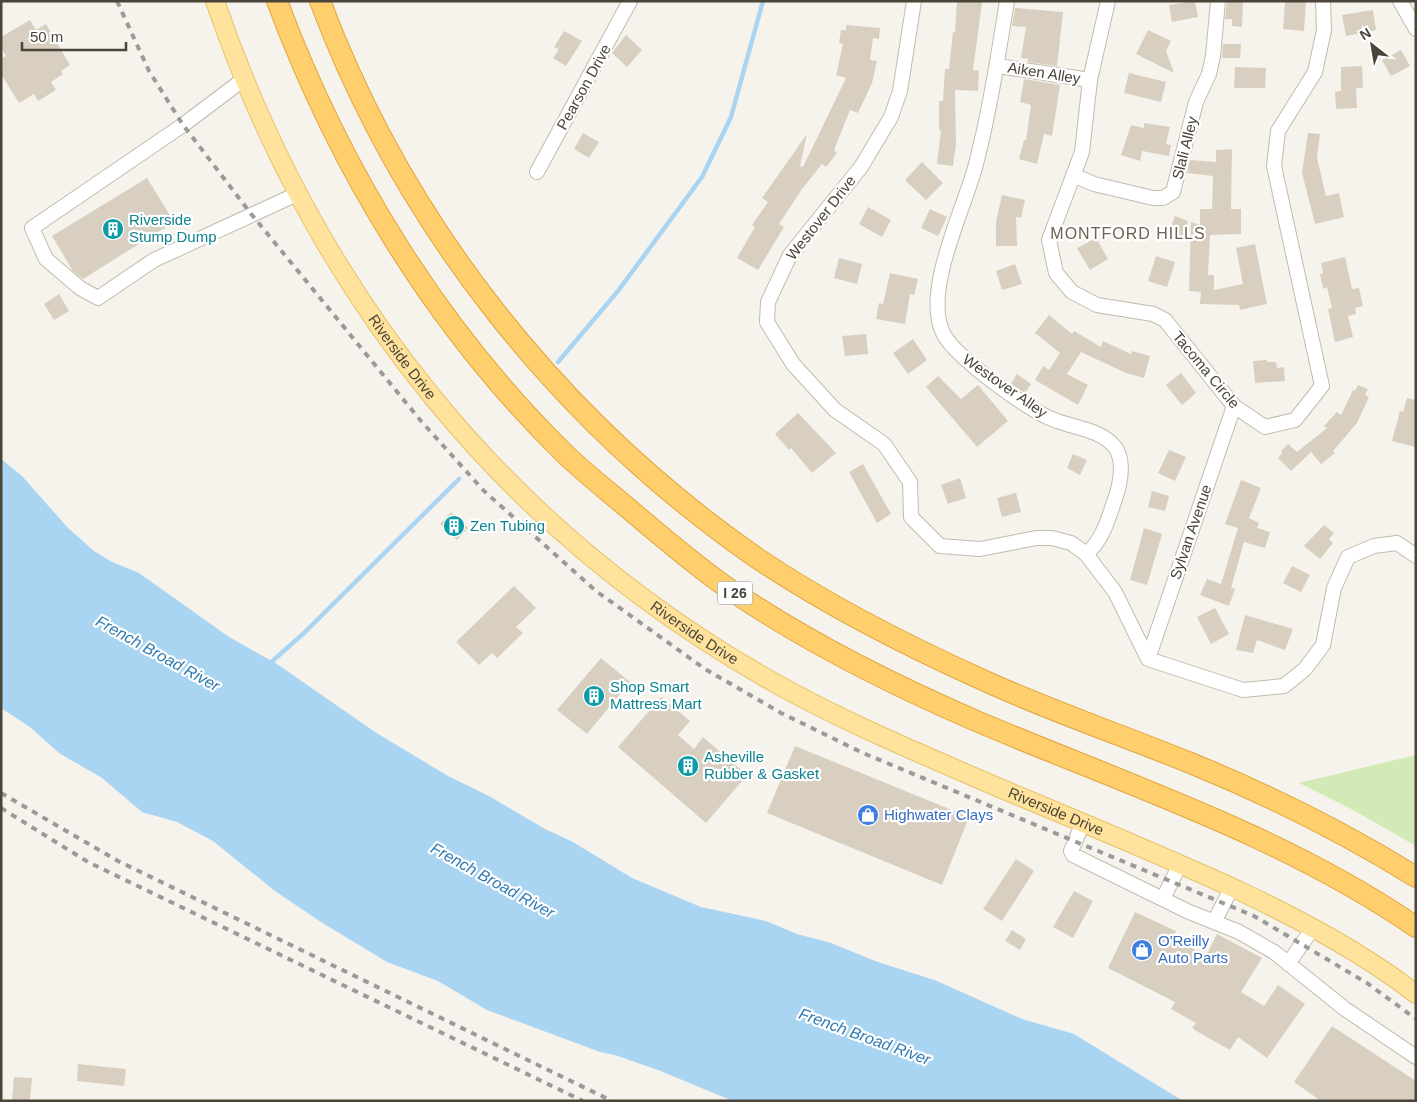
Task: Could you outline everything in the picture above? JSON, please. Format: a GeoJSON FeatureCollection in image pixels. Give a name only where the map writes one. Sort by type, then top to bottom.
{"type":"FeatureCollection","features":[{"type":"Feature","properties":{"kind":"highway","name":"I 26"},"geometry":{"type":"LineString","coordinates":[[277,1],[310,86],[342,150],[384,226],[446,315],[502,386],[567,456],[662,537],[731,590],[813,641],[888,680],[974,720],[1177,801],[1247,832],[1312,864],[1416,927]]}},
{"type":"Feature","properties":{"kind":"highway"},"geometry":{"type":"LineString","coordinates":[[320,1],[348,73],[380,136],[422,210],[481,294],[535,360],[600,429],[690,507],[756,557],[836,606],[914,649],[989,683],[1192,763],[1267,796],[1328,825],[1416,877]]}},
{"type":"Feature","properties":{"kind":"main road","name":"Riverside Drive"},"geometry":{"type":"LineString","coordinates":[[215,1],[244,79],[275,152],[345,277],[370,316],[431,396],[518,493],[618,580],[722,653],[818,706],[905,748],[1232,887],[1350,949],[1416,994]]}},
{"type":"Feature","properties":{"kind":"street","name":"Pearson Drive"},"geometry":{"type":"LineString","coordinates":[[537,172],[630,1]]}},
{"type":"Feature","properties":{"kind":"street","name":"Westover Drive"},"geometry":{"type":"LineString","coordinates":[[914,1],[900,91],[891,117],[861,167],[790,255],[768,302],[767,322],[793,364],[834,410],[884,444],[910,482],[910,517],[940,546],[980,550],[1036,538],[1052,538],[1071,543],[1086,554],[1115,592],[1148,659]]}},
{"type":"Feature","properties":{"kind":"street","name":"Westover Alley"},"geometry":{"type":"LineString","coordinates":[[1007,1],[998,66],[976,166],[948,248],[941,276],[938,300],[940,326],[954,349],[977,370],[1055,421],[1093,433],[1114,447],[1121,463],[1116,500],[1100,537],[1086,554]]}},
{"type":"Feature","properties":{"kind":"street","name":"Tacoma Circle"},"geometry":{"type":"LineString","coordinates":[[1108,1],[1090,80],[1082,152],[1049,240],[1056,273],[1072,292],[1097,306],[1153,314],[1165,320],[1234,406],[1265,427],[1295,420],[1322,386],[1274,166],[1278,131],[1315,72],[1324,30],[1323,1]]}},
{"type":"Feature","properties":{"kind":"street","name":"Slali Alley"},"geometry":{"type":"LineString","coordinates":[[1073,174],[1094,184],[1153,198],[1163,198],[1172,192],[1196,102],[1208,74],[1213,56],[1218,1]]}},
{"type":"Feature","properties":{"kind":"street"},"geometry":{"type":"LineString","coordinates":[[1400,1],[1416,29]]}},
{"type":"Feature","properties":{"kind":"street","name":"Aiken Alley"},"geometry":{"type":"LineString","coordinates":[[998,66],[1090,80]]}},
{"type":"Feature","properties":{"kind":"street"},"geometry":{"type":"LineString","coordinates":[[244,79],[183,125],[32,228],[46,259],[80,288],[98,298],[154,260],[297,194]]}},
{"type":"Feature","properties":{"kind":"street","name":"Sylvan Avenue"},"geometry":{"type":"LineString","coordinates":[[1148,659],[1234,406]]}},
{"type":"Feature","properties":{"kind":"street"},"geometry":{"type":"LineString","coordinates":[[1148,659],[1243,690],[1284,686],[1305,669],[1323,645],[1334,588],[1348,557],[1374,546],[1397,543],[1416,556]]}},
{"type":"Feature","properties":{"kind":"street"},"geometry":{"type":"LineString","coordinates":[[1083,823],[1071,850],[1073,855],[1162,899],[1253,940],[1288,964],[1345,1009],[1416,1057]]}},
{"type":"Feature","properties":{"kind":"street"},"geometry":{"type":"LineString","coordinates":[[1162,899],[1180,864]]}},
{"type":"Feature","properties":{"kind":"street"},"geometry":{"type":"LineString","coordinates":[[1214,922],[1232,887]]}},
{"type":"Feature","properties":{"kind":"street"},"geometry":{"type":"LineString","coordinates":[[1288,964],[1313,928]]}},
{"type":"Feature","properties":{"kind":"green space"},"geometry":{"type":"Polygon","coordinates":[[[1416,755],[1416,846],[1355,811],[1299,783],[1416,755]]]}},
{"type":"Feature","properties":{"kind":"water","name":"French Broad River"},"geometry":{"type":"Polygon","coordinates":[[[1,459],[22,476],[68,528],[94,551],[112,562],[139,573],[229,637],[277,664],[375,732],[448,776],[489,796],[545,829],[573,842],[632,878],[701,907],[766,921],[797,934],[831,943],[875,961],[937,981],[1022,1019],[1074,1034],[1183,1101],[733,1101],[658,1070],[615,1055],[600,1052],[487,1010],[438,981],[387,962],[321,922],[275,891],[213,841],[177,822],[142,812],[102,778],[59,753],[30,727],[1,708],[1,459]]]}},
{"type":"Feature","properties":{"kind":"building"},"geometry":{"type":"Polygon","coordinates":[[[957,1],[982,2],[973,70],[979,71],[978,91],[955,90],[956,144],[953,166],[937,164],[941,130],[939,130],[939,101],[943,101],[945,69],[949,69],[953,32],[955,32],[957,1]]]}},
{"type":"Feature","properties":{"kind":"building"},"geometry":{"type":"Polygon","coordinates":[[[1195,1],[1198,17],[1172,22],[1169,5],[1195,1]]]}},
{"type":"Feature","properties":{"kind":"building"},"geometry":{"type":"Polygon","coordinates":[[[1227,1],[1243,1],[1242,27],[1232,26],[1232,19],[1225,19],[1227,1]]]}},
{"type":"Feature","properties":{"kind":"building"},"geometry":{"type":"Polygon","coordinates":[[[1285,1],[1306,1],[1304,31],[1283,29],[1285,1]]]}},
{"type":"Feature","properties":{"kind":"building"},"geometry":{"type":"Polygon","coordinates":[[[1015,8],[1063,12],[1057,66],[1028,62],[1028,59],[1021,58],[1026,27],[1012,26],[1015,8]]]}},
{"type":"Feature","properties":{"kind":"building"},"geometry":{"type":"Polygon","coordinates":[[[1373,10],[1376,30],[1366,32],[1362,24],[1362,33],[1346,36],[1342,15],[1373,10]]]}},
{"type":"Feature","properties":{"kind":"building"},"geometry":{"type":"Polygon","coordinates":[[[30,20],[36,30],[46,24],[70,65],[61,71],[63,74],[51,82],[56,90],[38,101],[34,94],[19,103],[1,74],[1,59],[6,56],[1,48],[1,37],[30,20]]]}},
{"type":"Feature","properties":{"kind":"building"},"geometry":{"type":"Polygon","coordinates":[[[846,25],[880,28],[879,39],[873,38],[870,60],[877,61],[872,83],[858,113],[850,110],[834,150],[837,153],[826,167],[822,164],[802,189],[779,224],[784,227],[758,270],[737,258],[755,227],[752,225],[768,202],[762,198],[807,134],[800,166],[803,167],[846,78],[836,75],[843,44],[839,43],[841,30],[846,30],[846,25]]]}},
{"type":"Feature","properties":{"kind":"building"},"geometry":{"type":"Polygon","coordinates":[[[1148,30],[1171,41],[1166,51],[1174,73],[1136,54],[1148,30]]]}},
{"type":"Feature","properties":{"kind":"building"},"geometry":{"type":"Polygon","coordinates":[[[564,31],[582,41],[566,66],[553,58],[559,49],[554,47],[564,31]]]}},
{"type":"Feature","properties":{"kind":"building"},"geometry":{"type":"Polygon","coordinates":[[[626,35],[642,50],[627,67],[612,53],[626,35]]]}},
{"type":"Feature","properties":{"kind":"building"},"geometry":{"type":"Polygon","coordinates":[[[1223,44],[1241,44],[1240,58],[1222,58],[1223,44]]]}},
{"type":"Feature","properties":{"kind":"building"},"geometry":{"type":"Polygon","coordinates":[[[1401,50],[1410,66],[1391,76],[1382,60],[1401,50]]]}},
{"type":"Feature","properties":{"kind":"building"},"geometry":{"type":"Polygon","coordinates":[[[1362,66],[1363,88],[1356,88],[1357,108],[1336,109],[1335,92],[1341,91],[1341,67],[1362,66]]]}},
{"type":"Feature","properties":{"kind":"building"},"geometry":{"type":"Polygon","coordinates":[[[1235,67],[1266,68],[1265,88],[1234,88],[1235,67]]]}},
{"type":"Feature","properties":{"kind":"building"},"geometry":{"type":"Polygon","coordinates":[[[1129,73],[1166,82],[1161,102],[1124,93],[1129,73]]]}},
{"type":"Feature","properties":{"kind":"building"},"geometry":{"type":"Polygon","coordinates":[[[1024,79],[1060,85],[1052,136],[1044,134],[1037,164],[1019,159],[1024,140],[1026,140],[1031,105],[1020,102],[1024,79]]]}},
{"type":"Feature","properties":{"kind":"building"},"geometry":{"type":"Polygon","coordinates":[[[1144,123],[1170,127],[1166,144],[1171,145],[1169,156],[1142,151],[1140,161],[1121,155],[1131,125],[1144,128],[1144,123]]]}},
{"type":"Feature","properties":{"kind":"building"},"geometry":{"type":"Polygon","coordinates":[[[583,133],[599,142],[589,158],[574,149],[583,133]]]}},
{"type":"Feature","properties":{"kind":"building"},"geometry":{"type":"Polygon","coordinates":[[[1308,133],[1320,134],[1317,158],[1326,196],[1339,193],[1344,217],[1315,224],[1302,173],[1308,133]]]}},
{"type":"Feature","properties":{"kind":"building"},"geometry":{"type":"Polygon","coordinates":[[[1232,149],[1231,209],[1241,209],[1241,234],[1210,235],[1208,275],[1214,275],[1214,290],[1243,284],[1236,248],[1255,244],[1267,304],[1240,310],[1239,305],[1200,304],[1201,292],[1189,291],[1191,222],[1200,225],[1200,209],[1212,209],[1213,176],[1187,173],[1190,160],[1216,162],[1216,150],[1232,149]]]}},
{"type":"Feature","properties":{"kind":"building"},"geometry":{"type":"Polygon","coordinates":[[[922,162],[943,183],[926,200],[905,180],[922,162]]]}},
{"type":"Feature","properties":{"kind":"building","name":"Riverside Stump Dump"},"geometry":{"type":"Polygon","coordinates":[[[147,178],[174,222],[83,279],[73,271],[52,236],[147,178]]]}},
{"type":"Feature","properties":{"kind":"building"},"geometry":{"type":"Polygon","coordinates":[[[1002,195],[1025,200],[1021,218],[1016,217],[1017,246],[996,246],[996,222],[1002,195]]]}},
{"type":"Feature","properties":{"kind":"building"},"geometry":{"type":"Polygon","coordinates":[[[868,207],[891,220],[882,237],[859,224],[868,207]]]}},
{"type":"Feature","properties":{"kind":"building"},"geometry":{"type":"Polygon","coordinates":[[[930,209],[947,217],[938,236],[921,228],[930,209]]]}},
{"type":"Feature","properties":{"kind":"building"},"geometry":{"type":"Polygon","coordinates":[[[1175,216],[1188,221],[1183,237],[1169,232],[1175,216]]]}},
{"type":"Feature","properties":{"kind":"building"},"geometry":{"type":"Polygon","coordinates":[[[1096,238],[1108,259],[1090,270],[1077,248],[1096,238]]]}},
{"type":"Feature","properties":{"kind":"building"},"geometry":{"type":"Polygon","coordinates":[[[1156,256],[1175,262],[1167,287],[1148,281],[1156,256]]]}},
{"type":"Feature","properties":{"kind":"building"},"geometry":{"type":"Polygon","coordinates":[[[1345,257],[1352,289],[1359,288],[1363,306],[1355,308],[1356,314],[1348,316],[1353,337],[1335,342],[1328,309],[1332,308],[1327,287],[1323,289],[1320,274],[1323,273],[1321,263],[1345,257]]]}},
{"type":"Feature","properties":{"kind":"building"},"geometry":{"type":"Polygon","coordinates":[[[839,258],[862,264],[857,284],[834,278],[839,258]]]}},
{"type":"Feature","properties":{"kind":"building"},"geometry":{"type":"Polygon","coordinates":[[[1015,264],[1022,284],[1002,290],[996,271],[1015,264]]]}},
{"type":"Feature","properties":{"kind":"building"},"geometry":{"type":"Polygon","coordinates":[[[890,273],[918,279],[914,295],[910,294],[905,324],[876,319],[879,303],[883,304],[890,273]]]}},
{"type":"Feature","properties":{"kind":"building"},"geometry":{"type":"Polygon","coordinates":[[[59,294],[69,311],[54,320],[44,304],[59,294]]]}},
{"type":"Feature","properties":{"kind":"building"},"geometry":{"type":"Polygon","coordinates":[[[1049,315],[1072,334],[1074,331],[1101,347],[1103,341],[1131,354],[1132,351],[1150,356],[1144,378],[1126,373],[1081,352],[1067,374],[1088,385],[1078,405],[1035,380],[1043,366],[1049,370],[1060,353],[1035,333],[1049,315]]]}},
{"type":"Feature","properties":{"kind":"building"},"geometry":{"type":"Polygon","coordinates":[[[866,334],[868,354],[845,356],[842,336],[866,334]]]}},
{"type":"Feature","properties":{"kind":"building"},"geometry":{"type":"Polygon","coordinates":[[[913,339],[927,360],[908,374],[893,353],[913,339]]]}},
{"type":"Feature","properties":{"kind":"building"},"geometry":{"type":"Polygon","coordinates":[[[1267,360],[1267,362],[1276,362],[1277,368],[1284,367],[1285,381],[1255,383],[1253,361],[1267,360]]]}},
{"type":"Feature","properties":{"kind":"building"},"geometry":{"type":"Polygon","coordinates":[[[1181,373],[1196,393],[1182,405],[1166,385],[1181,373]]]}},
{"type":"Feature","properties":{"kind":"building"},"geometry":{"type":"Polygon","coordinates":[[[1017,374],[1031,384],[1025,393],[1011,384],[1017,374]]]}},
{"type":"Feature","properties":{"kind":"building"},"geometry":{"type":"Polygon","coordinates":[[[938,376],[961,399],[978,385],[1008,421],[977,447],[926,387],[938,376]]]}},
{"type":"Feature","properties":{"kind":"building"},"geometry":{"type":"Polygon","coordinates":[[[1358,385],[1368,389],[1365,395],[1369,397],[1357,423],[1333,451],[1335,453],[1321,464],[1311,452],[1291,471],[1278,458],[1282,453],[1281,451],[1288,444],[1297,452],[1327,428],[1324,426],[1337,412],[1341,415],[1353,390],[1355,391],[1358,385]]]}},
{"type":"Feature","properties":{"kind":"building"},"geometry":{"type":"Polygon","coordinates":[[[1407,398],[1416,400],[1416,447],[1392,441],[1400,411],[1403,412],[1407,398]]]}},
{"type":"Feature","properties":{"kind":"building"},"geometry":{"type":"Polygon","coordinates":[[[798,413],[836,453],[812,473],[791,448],[789,450],[775,434],[798,413]]]}},
{"type":"Feature","properties":{"kind":"building"},"geometry":{"type":"Polygon","coordinates":[[[1169,450],[1186,457],[1175,481],[1158,473],[1169,450]]]}},
{"type":"Feature","properties":{"kind":"building"},"geometry":{"type":"Polygon","coordinates":[[[1073,454],[1087,460],[1080,475],[1067,468],[1073,454]]]}},
{"type":"Feature","properties":{"kind":"building"},"geometry":{"type":"Polygon","coordinates":[[[863,464],[891,514],[877,523],[849,472],[863,464]]]}},
{"type":"Feature","properties":{"kind":"building"},"geometry":{"type":"Polygon","coordinates":[[[960,478],[966,498],[948,504],[941,485],[960,478]]]}},
{"type":"Feature","properties":{"kind":"building"},"geometry":{"type":"Polygon","coordinates":[[[1241,480],[1261,488],[1249,518],[1259,523],[1257,528],[1270,532],[1265,548],[1244,542],[1231,588],[1235,589],[1229,606],[1200,595],[1207,579],[1221,584],[1238,528],[1225,524],[1241,480]]]}},
{"type":"Feature","properties":{"kind":"building"},"geometry":{"type":"Polygon","coordinates":[[[1152,491],[1169,496],[1165,511],[1148,507],[1152,491]]]}},
{"type":"Feature","properties":{"kind":"building"},"geometry":{"type":"Polygon","coordinates":[[[1016,493],[1021,512],[1002,517],[997,498],[1016,493]]]}},
{"type":"Feature","properties":{"kind":"building","name":"Zen Tubing"},"geometry":{"type":"Polygon","coordinates":[[[451,512],[468,528],[457,540],[440,524],[451,512]]]}},
{"type":"Feature","properties":{"kind":"building"},"geometry":{"type":"Polygon","coordinates":[[[1324,525],[1334,533],[1329,539],[1333,543],[1320,559],[1304,546],[1324,525]]]}},
{"type":"Feature","properties":{"kind":"building"},"geometry":{"type":"Polygon","coordinates":[[[1144,528],[1162,534],[1147,585],[1130,580],[1144,528]]]}},
{"type":"Feature","properties":{"kind":"building"},"geometry":{"type":"Polygon","coordinates":[[[1292,566],[1310,575],[1301,592],[1283,583],[1292,566]]]}},
{"type":"Feature","properties":{"kind":"building"},"geometry":{"type":"Polygon","coordinates":[[[514,586],[536,608],[516,627],[523,633],[497,658],[492,653],[479,665],[456,642],[514,586]]]}},
{"type":"Feature","properties":{"kind":"building"},"geometry":{"type":"Polygon","coordinates":[[[1215,608],[1229,634],[1211,644],[1197,617],[1215,608]]]}},
{"type":"Feature","properties":{"kind":"building"},"geometry":{"type":"Polygon","coordinates":[[[1245,615],[1293,629],[1285,650],[1257,640],[1253,653],[1236,650],[1245,615]]]}},
{"type":"Feature","properties":{"kind":"building","name":"Shop Smart Mattress Mart"},"geometry":{"type":"Polygon","coordinates":[[[601,658],[630,682],[587,734],[557,710],[601,658]]]}},
{"type":"Feature","properties":{"kind":"building","name":"Asheville Rubber & Gasket"},"geometry":{"type":"Polygon","coordinates":[[[661,697],[690,721],[678,735],[694,749],[703,737],[747,775],[706,823],[618,747],[661,697]]]}},
{"type":"Feature","properties":{"kind":"building","name":"Highwater Clays"},"geometry":{"type":"Polygon","coordinates":[[[795,746],[969,817],[942,885],[767,813],[795,746]]]}},
{"type":"Feature","properties":{"kind":"building"},"geometry":{"type":"Polygon","coordinates":[[[1016,859],[1034,871],[1002,921],[983,909],[1016,859]]]}},
{"type":"Feature","properties":{"kind":"building"},"geometry":{"type":"Polygon","coordinates":[[[1074,891],[1093,901],[1073,938],[1053,927],[1074,891]]]}},
{"type":"Feature","properties":{"kind":"building"},"geometry":{"type":"Polygon","coordinates":[[[1135,912],[1176,931],[1173,937],[1206,956],[1217,934],[1262,958],[1241,992],[1264,1006],[1278,985],[1305,1004],[1267,1058],[1238,1037],[1230,1050],[1198,1032],[1192,1028],[1196,1023],[1171,1009],[1175,1002],[1108,968],[1135,912]]]}},
{"type":"Feature","properties":{"kind":"building"},"geometry":{"type":"Polygon","coordinates":[[[1012,930],[1026,939],[1020,950],[1005,941],[1012,930]]]}},
{"type":"Feature","properties":{"kind":"building"},"geometry":{"type":"Polygon","coordinates":[[[1332,1026],[1416,1081],[1416,1101],[1321,1101],[1294,1082],[1332,1026]]]}},
{"type":"Feature","properties":{"kind":"building"},"geometry":{"type":"Polygon","coordinates":[[[78,1064],[126,1069],[124,1086],[77,1081],[78,1064]]]}},
{"type":"Feature","properties":{"kind":"building"},"geometry":{"type":"Polygon","coordinates":[[[14,1077],[32,1078],[30,1101],[12,1101],[14,1077]]]}},
{"type":"Feature","properties":{"kind":"waterway"},"geometry":{"type":"LineString","coordinates":[[558,362],[618,291],[702,177],[731,117],[763,1]]}},
{"type":"Feature","properties":{"kind":"waterway"},"geometry":{"type":"LineString","coordinates":[[268,665],[304,633],[459,479]]}},
{"type":"Feature","properties":{"kind":"railway"},"geometry":{"type":"LineString","coordinates":[[117,1],[149,71],[183,125],[252,215],[421,421],[484,491],[596,591],[705,669],[781,713],[863,753],[1254,916],[1367,983],[1416,1019]]}},
{"type":"Feature","properties":{"kind":"railway"},"geometry":{"type":"LineString","coordinates":[[1,793],[118,861],[612,1101]]}},
{"type":"Feature","properties":{"kind":"railway"},"geometry":{"type":"LineString","coordinates":[[1,808],[88,862],[583,1101]]}},
{"type":"Feature","properties":{"kind":"place","name":"Riverside Stump Dump"},"geometry":{"type":"Point","coordinates":[113,229]}},
{"type":"Feature","properties":{"kind":"place","name":"Zen Tubing"},"geometry":{"type":"Point","coordinates":[454,526]}},
{"type":"Feature","properties":{"kind":"place","name":"Shop Smart Mattress Mart"},"geometry":{"type":"Point","coordinates":[594,696]}},
{"type":"Feature","properties":{"kind":"place","name":"Asheville Rubber & Gasket"},"geometry":{"type":"Point","coordinates":[688,766]}},
{"type":"Feature","properties":{"kind":"place","name":"Highwater Clays"},"geometry":{"type":"Point","coordinates":[868,815]}},
{"type":"Feature","properties":{"kind":"place","name":"O'Reilly Auto Parts"},"geometry":{"type":"Point","coordinates":[1142,950]}},
{"type":"Feature","properties":{"kind":"district","name":"MONTFORD HILLS"},"geometry":{"type":"Point","coordinates":[1128,233]}}]}
